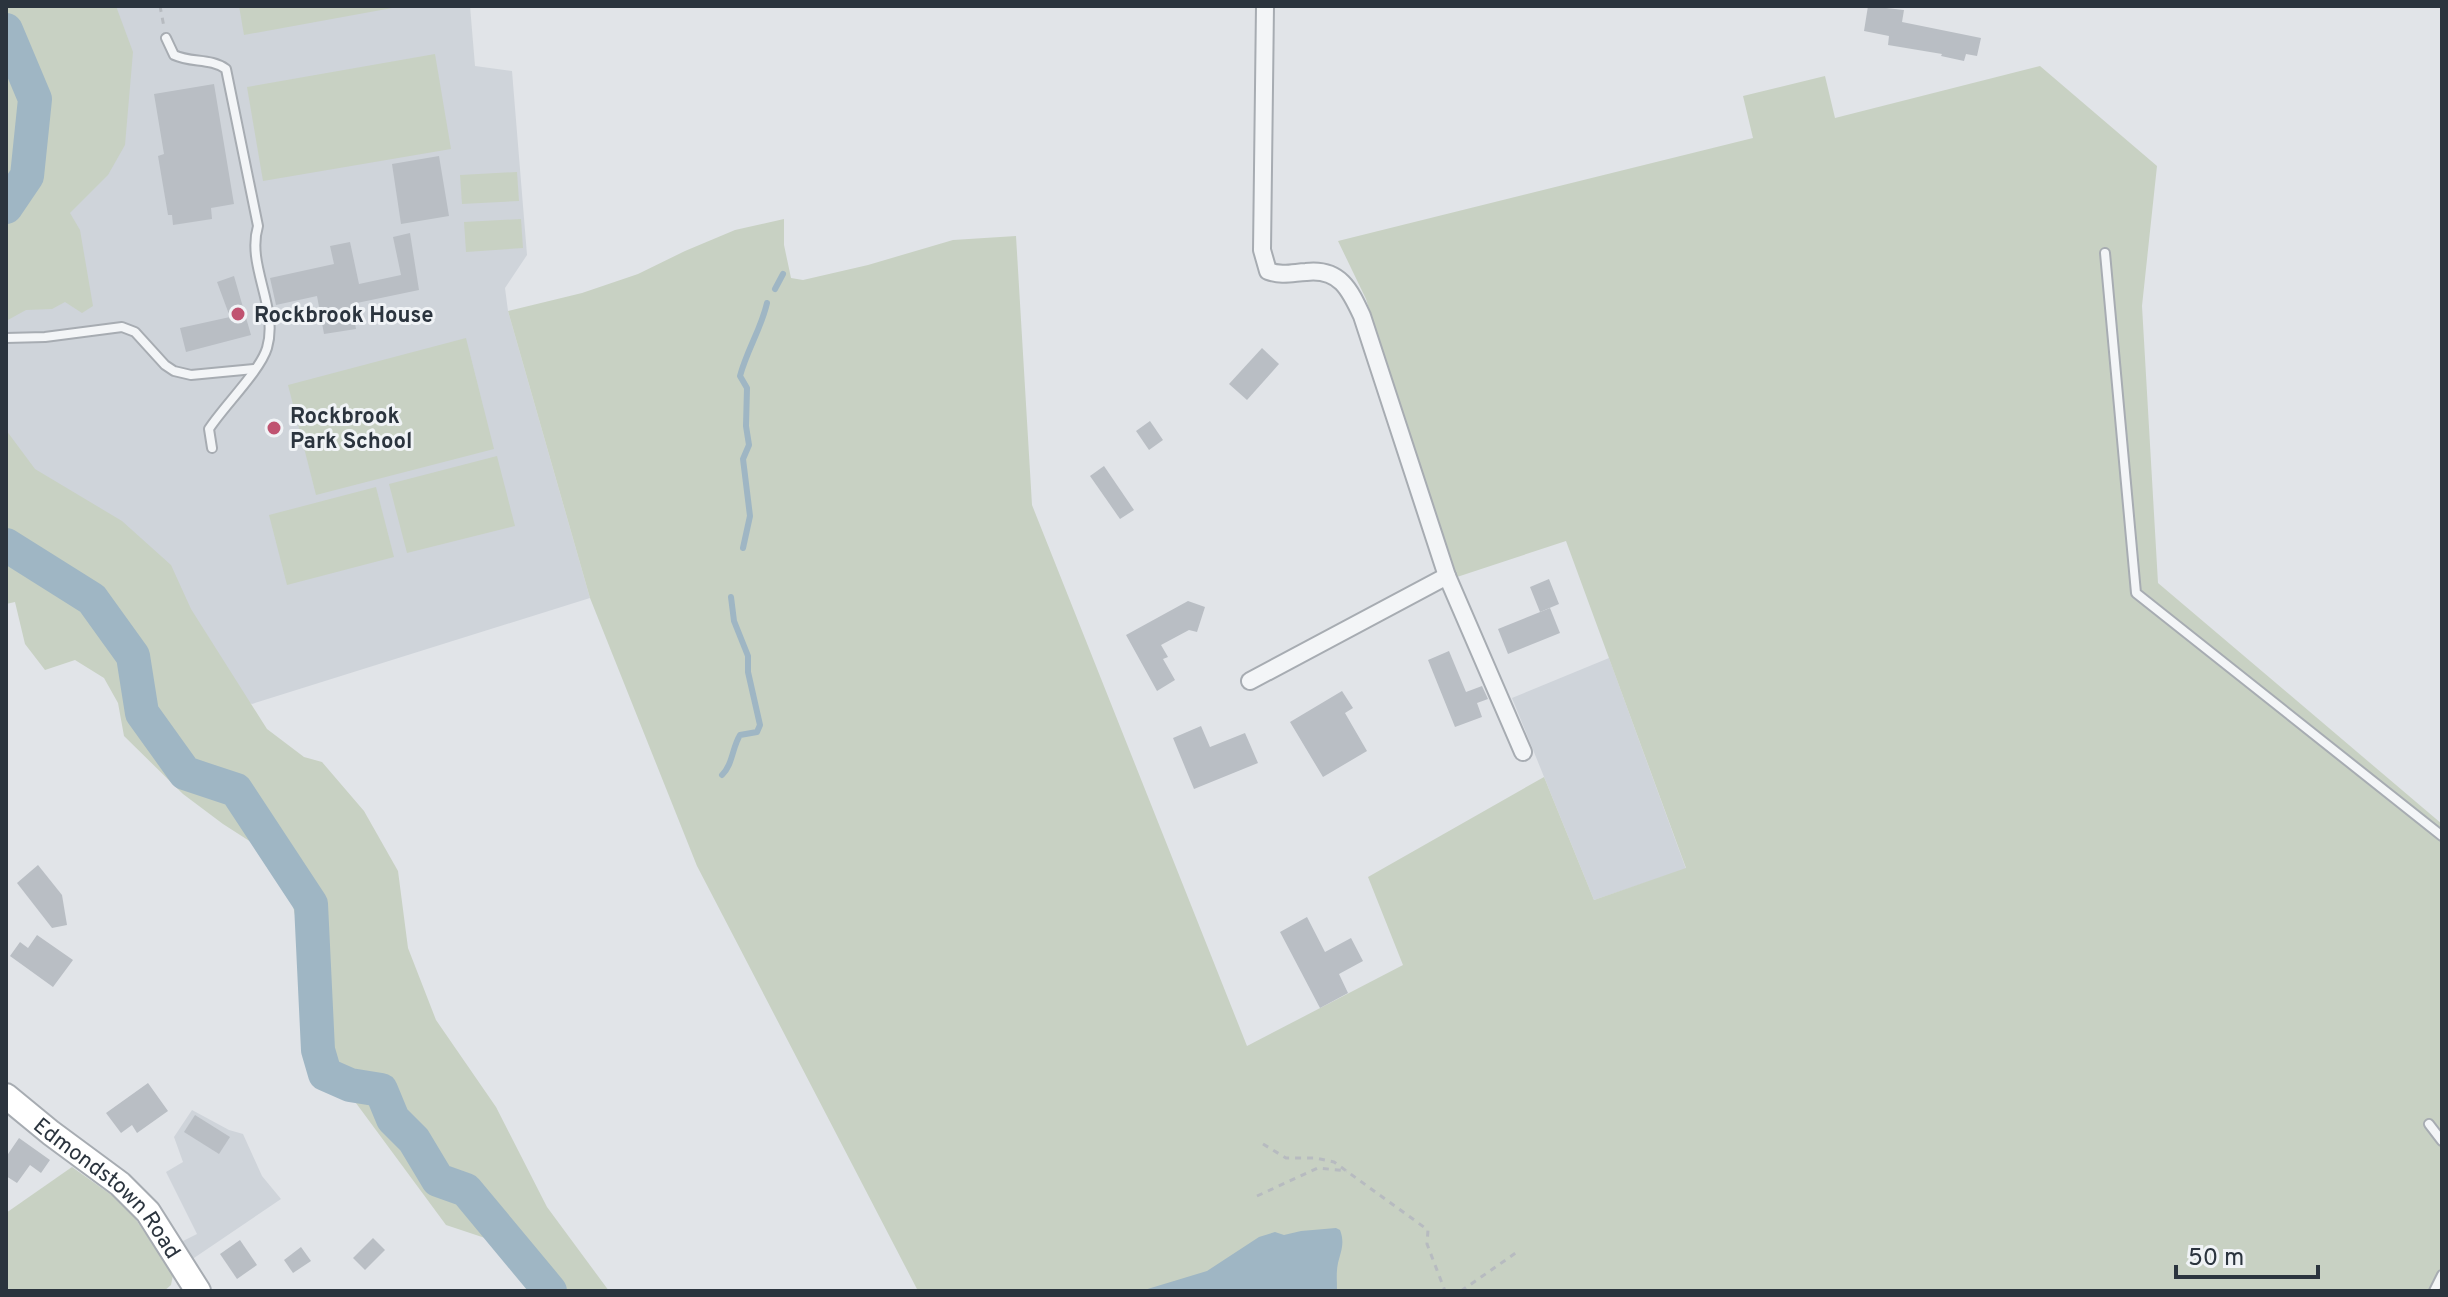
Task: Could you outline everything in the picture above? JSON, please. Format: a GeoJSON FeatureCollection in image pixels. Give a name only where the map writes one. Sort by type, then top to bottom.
{"type":"FeatureCollection","features":[{"type":"Feature","properties":{"kind":"main road","name":"Edmondstown Road"},"geometry":{"type":"LineString","coordinates":[[6,1096],[120,1184],[148,1212],[198,1291]]}},
{"type":"Feature","properties":{"kind":"street"},"geometry":{"type":"LineString","coordinates":[[1265,6],[1262,250],[1268,271],[1282,276],[1311,271],[1337,275],[1350,289],[1362,316],[1447,576],[1523,752]]}},
{"type":"Feature","properties":{"kind":"street"},"geometry":{"type":"LineString","coordinates":[[1250,681],[1447,576]]}},
{"type":"Feature","properties":{"kind":"lane"},"geometry":{"type":"LineString","coordinates":[[166,38],[174,55],[192,61],[218,63],[226,69],[258,226],[254,238],[256,258],[269,321],[267,350],[209,429],[212,448]]}},
{"type":"Feature","properties":{"kind":"lane"},"geometry":{"type":"LineString","coordinates":[[2105,253],[2136,593],[2442,836]]}},
{"type":"Feature","properties":{"kind":"lane"},"geometry":{"type":"LineString","coordinates":[[6,338],[24,339],[122,327],[135,332],[174,371],[191,375],[254,369]]}},
{"type":"Feature","properties":{"kind":"lane"},"geometry":{"type":"LineString","coordinates":[[2429,1124],[2442,1141]]}},
{"type":"Feature","properties":{"kind":"lane"},"geometry":{"type":"LineString","coordinates":[[2434,1291],[2442,1275]]}},
{"type":"Feature","properties":{"kind":"path"},"geometry":{"type":"LineString","coordinates":[[160,6],[166,38]]}},
{"type":"Feature","properties":{"kind":"path"},"geometry":{"type":"LineString","coordinates":[[1263,1144],[1286,1158],[1315,1158],[1334,1162],[1428,1230],[1427,1244],[1445,1291]]}},
{"type":"Feature","properties":{"kind":"path"},"geometry":{"type":"LineString","coordinates":[[1257,1196],[1318,1168],[1348,1172]]}},
{"type":"Feature","properties":{"kind":"path"},"geometry":{"type":"LineString","coordinates":[[1461,1291],[1520,1250]]}},
{"type":"Feature","properties":{"kind":"shaded area","name":"Rockbrook Park School"},"geometry":{"type":"Polygon","coordinates":[[[6,6],[470,6],[475,66],[512,71],[527,255],[505,288],[508,311],[590,598],[252,704],[133,656],[6,545],[6,6]]]}},
{"type":"Feature","properties":{"kind":"shaded area"},"geometry":{"type":"Polygon","coordinates":[[[1609,658],[1686,869],[1594,900],[1512,698],[1609,658]]]}},
{"type":"Feature","properties":{"kind":"shaded area"},"geometry":{"type":"Polygon","coordinates":[[[192,1110],[243,1134],[262,1176],[281,1199],[191,1260],[181,1242],[197,1234],[166,1172],[183,1162],[174,1137],[192,1110]]]}},
{"type":"Feature","properties":{"kind":"green space"},"geometry":{"type":"Polygon","coordinates":[[[6,6],[116,6],[133,52],[125,145],[108,175],[70,213],[80,230],[93,306],[82,313],[65,302],[52,309],[26,310],[6,321],[6,6]]]}},
{"type":"Feature","properties":{"kind":"green space"},"geometry":{"type":"Polygon","coordinates":[[[239,6],[403,6],[244,35],[239,6]]]}},
{"type":"Feature","properties":{"kind":"green space"},"geometry":{"type":"Polygon","coordinates":[[[435,54],[451,149],[263,181],[247,87],[435,54]]]}},
{"type":"Feature","properties":{"kind":"green space"},"geometry":{"type":"Polygon","coordinates":[[[2040,66],[2157,166],[2142,306],[2158,583],[2442,824],[2442,1291],[918,1291],[697,866],[590,598],[508,311],[582,293],[638,274],[735,230],[784,219],[784,245],[791,278],[803,280],[953,240],[1016,236],[1032,505],[1247,1046],[1403,965],[1368,877],[1544,777],[1594,900],[1686,868],[1566,541],[1457,577],[1366,299],[1338,241],[1753,138],[1743,96],[1825,76],[1835,118],[2040,66]]]}},
{"type":"Feature","properties":{"kind":"green space"},"geometry":{"type":"Polygon","coordinates":[[[517,172],[519,201],[462,204],[460,175],[517,172]]]}},
{"type":"Feature","properties":{"kind":"green space"},"geometry":{"type":"Polygon","coordinates":[[[521,219],[523,248],[466,252],[464,222],[521,219]]]}},
{"type":"Feature","properties":{"kind":"green space"},"geometry":{"type":"Polygon","coordinates":[[[466,338],[494,449],[316,495],[288,385],[466,338]]]}},
{"type":"Feature","properties":{"kind":"green space"},"geometry":{"type":"Polygon","coordinates":[[[6,430],[35,469],[122,521],[171,565],[191,609],[267,729],[304,757],[322,762],[364,811],[398,871],[408,948],[436,1020],[496,1107],[547,1207],[609,1291],[538,1291],[509,1246],[446,1225],[353,1099],[325,1082],[308,1062],[302,1008],[300,938],[288,883],[262,849],[183,794],[124,736],[118,703],[104,678],[75,660],[45,670],[25,644],[15,602],[6,604],[6,430]]]}},
{"type":"Feature","properties":{"kind":"green space"},"geometry":{"type":"Polygon","coordinates":[[[497,456],[515,526],[407,553],[389,484],[497,456]]]}},
{"type":"Feature","properties":{"kind":"green space"},"geometry":{"type":"Polygon","coordinates":[[[376,487],[394,557],[287,585],[269,515],[376,487]]]}},
{"type":"Feature","properties":{"kind":"green space"},"geometry":{"type":"Polygon","coordinates":[[[72,1167],[127,1206],[173,1275],[171,1285],[164,1291],[6,1291],[6,1213],[72,1167]]]}},
{"type":"Feature","properties":{"kind":"water"},"geometry":{"type":"Polygon","coordinates":[[[1340,1230],[1342,1243],[1337,1266],[1337,1291],[1141,1291],[1207,1271],[1259,1237],[1275,1232],[1284,1235],[1340,1230]]]}},
{"type":"Feature","properties":{"kind":"building"},"geometry":{"type":"Polygon","coordinates":[[[1868,6],[1904,10],[1902,22],[1981,38],[1977,56],[1966,54],[1964,61],[1888,45],[1889,36],[1864,31],[1868,6]]]}},
{"type":"Feature","properties":{"kind":"building"},"geometry":{"type":"Polygon","coordinates":[[[214,84],[234,204],[211,208],[212,219],[173,225],[172,215],[168,215],[158,156],[164,154],[154,94],[214,84]]]}},
{"type":"Feature","properties":{"kind":"building"},"geometry":{"type":"Polygon","coordinates":[[[439,156],[449,216],[401,224],[392,164],[439,156]]]}},
{"type":"Feature","properties":{"kind":"building"},"geometry":{"type":"Polygon","coordinates":[[[410,233],[419,290],[352,304],[356,329],[324,334],[317,296],[276,305],[270,278],[334,264],[330,246],[350,242],[359,284],[401,275],[393,237],[410,233]]]}},
{"type":"Feature","properties":{"kind":"building","name":"Rockbrook House"},"geometry":{"type":"Polygon","coordinates":[[[234,276],[251,335],[186,352],[180,328],[230,317],[217,282],[234,276]]]}},
{"type":"Feature","properties":{"kind":"building"},"geometry":{"type":"Polygon","coordinates":[[[1262,348],[1279,364],[1247,400],[1229,384],[1262,348]]]}},
{"type":"Feature","properties":{"kind":"building"},"geometry":{"type":"Polygon","coordinates":[[[1150,421],[1163,440],[1149,450],[1136,431],[1150,421]]]}},
{"type":"Feature","properties":{"kind":"building"},"geometry":{"type":"Polygon","coordinates":[[[1104,466],[1134,510],[1120,519],[1090,476],[1104,466]]]}},
{"type":"Feature","properties":{"kind":"building"},"geometry":{"type":"Polygon","coordinates":[[[1549,579],[1559,604],[1540,612],[1530,587],[1549,579]]]}},
{"type":"Feature","properties":{"kind":"building"},"geometry":{"type":"Polygon","coordinates":[[[1188,601],[1205,607],[1197,632],[1189,630],[1161,645],[1168,657],[1163,659],[1175,680],[1157,691],[1126,635],[1188,601]]]}},
{"type":"Feature","properties":{"kind":"building"},"geometry":{"type":"Polygon","coordinates":[[[1550,608],[1560,633],[1508,654],[1498,629],[1550,608]]]}},
{"type":"Feature","properties":{"kind":"building"},"geometry":{"type":"Polygon","coordinates":[[[1449,651],[1466,692],[1482,686],[1488,699],[1477,703],[1482,717],[1455,727],[1428,660],[1449,651]]]}},
{"type":"Feature","properties":{"kind":"building"},"geometry":{"type":"Polygon","coordinates":[[[1342,691],[1353,708],[1345,713],[1367,751],[1323,777],[1290,722],[1342,691]]]}},
{"type":"Feature","properties":{"kind":"building"},"geometry":{"type":"Polygon","coordinates":[[[1201,726],[1210,747],[1245,733],[1258,763],[1194,789],[1173,738],[1201,726]]]}},
{"type":"Feature","properties":{"kind":"building"},"geometry":{"type":"Polygon","coordinates":[[[38,865],[62,895],[67,925],[52,928],[17,883],[38,865]]]}},
{"type":"Feature","properties":{"kind":"building"},"geometry":{"type":"Polygon","coordinates":[[[1307,917],[1325,952],[1351,938],[1363,961],[1339,974],[1348,993],[1320,1008],[1280,932],[1307,917]]]}},
{"type":"Feature","properties":{"kind":"building"},"geometry":{"type":"Polygon","coordinates":[[[37,935],[73,960],[53,987],[10,956],[20,942],[28,948],[37,935]]]}},
{"type":"Feature","properties":{"kind":"building"},"geometry":{"type":"Polygon","coordinates":[[[148,1083],[168,1111],[137,1133],[132,1125],[121,1133],[106,1113],[148,1083]]]}},
{"type":"Feature","properties":{"kind":"building"},"geometry":{"type":"Polygon","coordinates":[[[195,1115],[230,1137],[219,1154],[184,1132],[195,1115]]]}},
{"type":"Feature","properties":{"kind":"building"},"geometry":{"type":"Polygon","coordinates":[[[19,1138],[50,1160],[41,1173],[30,1165],[17,1183],[6,1176],[6,1157],[19,1138]]]}},
{"type":"Feature","properties":{"kind":"building"},"geometry":{"type":"Polygon","coordinates":[[[373,1238],[385,1250],[365,1270],[353,1258],[373,1238]]]}},
{"type":"Feature","properties":{"kind":"building"},"geometry":{"type":"Polygon","coordinates":[[[240,1240],[257,1265],[237,1279],[220,1254],[240,1240]]]}},
{"type":"Feature","properties":{"kind":"building"},"geometry":{"type":"Polygon","coordinates":[[[301,1247],[311,1261],[293,1273],[284,1260],[301,1247]]]}},
{"type":"Feature","properties":{"kind":"waterway"},"geometry":{"type":"LineString","coordinates":[[6,30],[35,99],[27,176],[6,207]]}},
{"type":"Feature","properties":{"kind":"waterway"},"geometry":{"type":"LineString","coordinates":[[775,289],[783,274]]}},
{"type":"Feature","properties":{"kind":"waterway"},"geometry":{"type":"LineString","coordinates":[[743,548],[750,516],[743,459],[749,445],[747,388],[740,376],[767,303]]}},
{"type":"Feature","properties":{"kind":"waterway"},"geometry":{"type":"LineString","coordinates":[[6,545],[92,599],[133,656],[142,713],[185,773],[236,790],[311,904],[318,1050],[325,1074],[350,1085],[381,1090],[393,1119],[414,1140],[438,1180],[466,1190],[550,1291]]}},
{"type":"Feature","properties":{"kind":"waterway"},"geometry":{"type":"LineString","coordinates":[[722,775],[740,735],[757,732],[760,725],[748,672],[748,656],[734,621],[731,597]]}},
{"type":"Feature","properties":{"kind":"place","name":"Rockbrook House"},"geometry":{"type":"Point","coordinates":[238,314]}},
{"type":"Feature","properties":{"kind":"place","name":"Rockbrook Park School"},"geometry":{"type":"Point","coordinates":[274,428]}}]}
